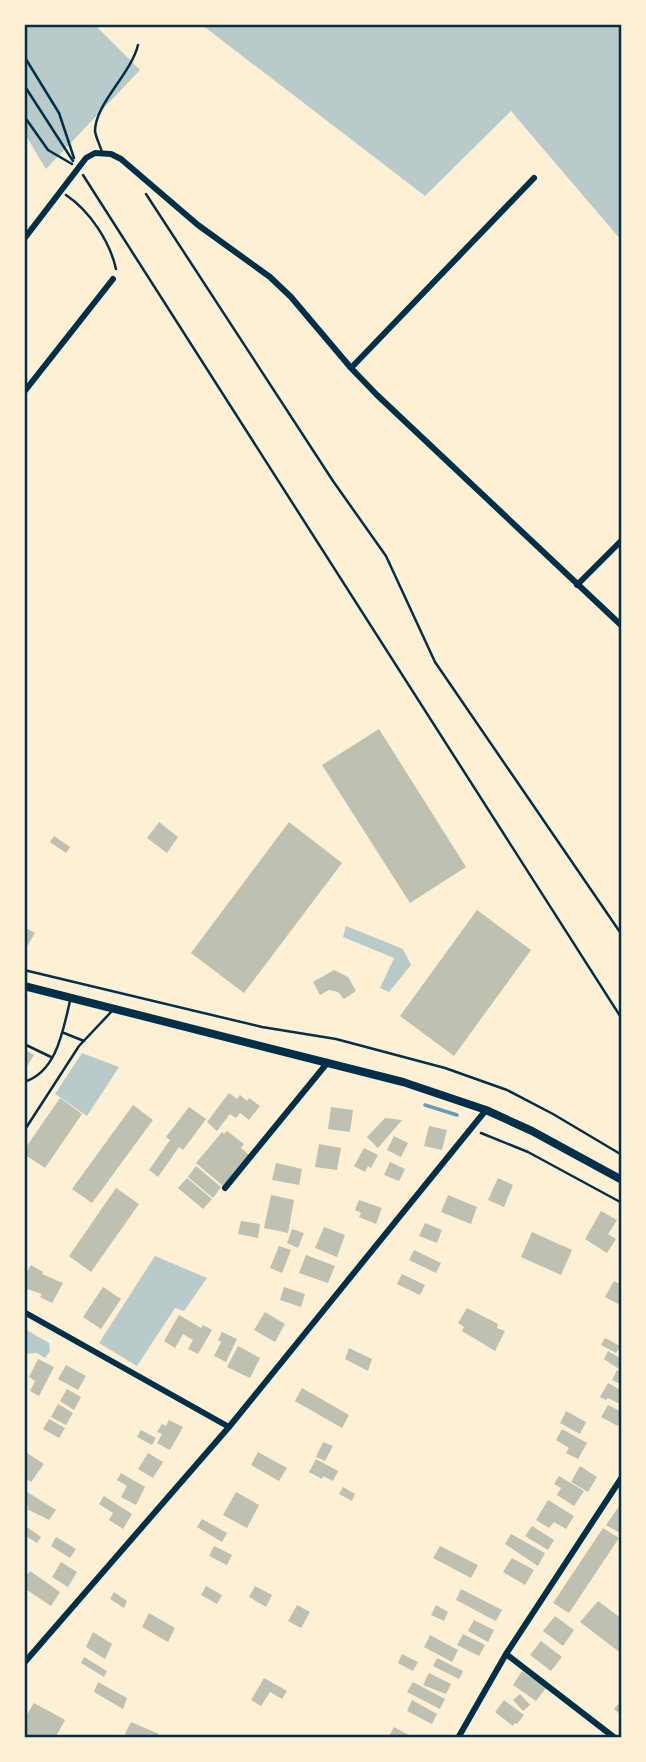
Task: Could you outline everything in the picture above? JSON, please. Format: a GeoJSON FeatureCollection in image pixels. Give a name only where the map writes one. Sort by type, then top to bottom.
{"type":"FeatureCollection","features":[{"type":"Feature","properties":{"kind":"main road"},"geometry":{"type":"LineString","coordinates":[[24,986],[403,1082],[486,1111],[532,1131],[621,1180]]}},
{"type":"Feature","properties":{"kind":"street"},"geometry":{"type":"LineString","coordinates":[[24,239],[86,158],[102,152],[121,159],[198,225],[226,247],[252,262],[284,290],[351,368],[468,485],[621,626]]}},
{"type":"Feature","properties":{"kind":"street"},"geometry":{"type":"LineString","coordinates":[[351,368],[534,178]]}},
{"type":"Feature","properties":{"kind":"street"},"geometry":{"type":"LineString","coordinates":[[24,392],[113,279]]}},
{"type":"Feature","properties":{"kind":"street"},"geometry":{"type":"LineString","coordinates":[[577,585],[621,540]]}},
{"type":"Feature","properties":{"kind":"street"},"geometry":{"type":"LineString","coordinates":[[225,1188],[328,1062]]}},
{"type":"Feature","properties":{"kind":"street"},"geometry":{"type":"LineString","coordinates":[[24,1663],[229,1427],[486,1111]]}},
{"type":"Feature","properties":{"kind":"street"},"geometry":{"type":"LineString","coordinates":[[24,1312],[229,1427]]}},
{"type":"Feature","properties":{"kind":"street"},"geometry":{"type":"LineString","coordinates":[[458,1738],[506,1654],[621,1477]]}},
{"type":"Feature","properties":{"kind":"street"},"geometry":{"type":"LineString","coordinates":[[506,1654],[615,1738]]}},
{"type":"Feature","properties":{"kind":"lane"},"geometry":{"type":"LineString","coordinates":[[102,152],[96,133],[99,114],[135,57],[138,45]]}},
{"type":"Feature","properties":{"kind":"lane"},"geometry":{"type":"LineString","coordinates":[[24,1082],[33,1079],[47,1067],[62,1033],[71,998]]}},
{"type":"Feature","properties":{"kind":"lane"},"geometry":{"type":"LineString","coordinates":[[24,1131],[83,1041],[114,1008]]}},
{"type":"Feature","properties":{"kind":"lane"},"geometry":{"type":"LineString","coordinates":[[62,1033],[83,1041]]}},
{"type":"Feature","properties":{"kind":"lane"},"geometry":{"type":"LineString","coordinates":[[24,1044],[51,1057]]}},
{"type":"Feature","properties":{"kind":"path"},"geometry":{"type":"LineString","coordinates":[[24,56],[59,113],[78,168]]}},
{"type":"Feature","properties":{"kind":"path"},"geometry":{"type":"LineString","coordinates":[[24,85],[621,1019]]}},
{"type":"Feature","properties":{"kind":"path"},"geometry":{"type":"LineString","coordinates":[[24,116],[48,149],[78,168]]}},
{"type":"Feature","properties":{"kind":"path"},"geometry":{"type":"LineString","coordinates":[[136,172],[147,197],[333,481],[386,556],[435,662],[621,935]]}},
{"type":"Feature","properties":{"kind":"path"},"geometry":{"type":"LineString","coordinates":[[61,192],[77,202],[94,223],[117,269],[113,279]]}},
{"type":"Feature","properties":{"kind":"path"},"geometry":{"type":"LineString","coordinates":[[24,970],[262,1027],[336,1039],[445,1068],[507,1090],[621,1155]]}},
{"type":"Feature","properties":{"kind":"path"},"geometry":{"type":"LineString","coordinates":[[471,1129],[528,1152],[621,1203]]}},
{"type":"Feature","properties":{"kind":"shaded area"},"geometry":{"type":"Polygon","coordinates":[[[25,25],[95,25],[140,70],[46,169],[25,134],[25,25]]]}},
{"type":"Feature","properties":{"kind":"shaded area"},"geometry":{"type":"Polygon","coordinates":[[[202,25],[621,25],[621,240],[511,111],[425,196],[202,25]]]}},
{"type":"Feature","properties":{"kind":"shaded area"},"geometry":{"type":"Polygon","coordinates":[[[346,926],[403,949],[411,965],[389,992],[380,988],[394,958],[343,937],[346,926]]]}},
{"type":"Feature","properties":{"kind":"shaded area"},"geometry":{"type":"Polygon","coordinates":[[[82,1053],[119,1067],[87,1116],[55,1094],[82,1053]]]}},
{"type":"Feature","properties":{"kind":"shaded area"},"geometry":{"type":"Polygon","coordinates":[[[155,1256],[207,1278],[184,1311],[175,1308],[137,1366],[99,1343],[155,1256]]]}},
{"type":"Feature","properties":{"kind":"shaded area"},"geometry":{"type":"Polygon","coordinates":[[[25,1329],[49,1343],[50,1351],[45,1358],[37,1353],[25,1354],[25,1329]]]}},
{"type":"Feature","properties":{"kind":"building"},"geometry":{"type":"Polygon","coordinates":[[[379,729],[466,867],[410,903],[322,765],[379,729]]]}},
{"type":"Feature","properties":{"kind":"building"},"geometry":{"type":"Polygon","coordinates":[[[159,822],[178,837],[167,853],[147,838],[159,822]]]}},
{"type":"Feature","properties":{"kind":"building"},"geometry":{"type":"Polygon","coordinates":[[[289,822],[342,863],[244,993],[191,953],[289,822]]]}},
{"type":"Feature","properties":{"kind":"building"},"geometry":{"type":"Polygon","coordinates":[[[54,836],[70,847],[66,853],[50,842],[54,836]]]}},
{"type":"Feature","properties":{"kind":"building"},"geometry":{"type":"Polygon","coordinates":[[[477,910],[531,950],[454,1056],[400,1016],[477,910]]]}},
{"type":"Feature","properties":{"kind":"building"},"geometry":{"type":"Polygon","coordinates":[[[24,927],[35,933],[24,951],[24,927]]]}},
{"type":"Feature","properties":{"kind":"building"},"geometry":{"type":"Polygon","coordinates":[[[334,970],[348,977],[356,991],[344,999],[338,992],[329,990],[320,995],[313,982],[334,970]]]}},
{"type":"Feature","properties":{"kind":"building"},"geometry":{"type":"Polygon","coordinates":[[[24,1049],[34,1055],[24,1071],[24,1049]]]}},
{"type":"Feature","properties":{"kind":"building"},"geometry":{"type":"Polygon","coordinates":[[[229,1093],[237,1099],[240,1095],[247,1101],[249,1098],[260,1106],[249,1120],[240,1113],[236,1118],[230,1114],[217,1131],[207,1122],[229,1093]]]}},
{"type":"Feature","properties":{"kind":"building"},"geometry":{"type":"Polygon","coordinates":[[[60,1098],[82,1114],[45,1168],[24,1154],[24,1150],[60,1098]]]}},
{"type":"Feature","properties":{"kind":"building"},"geometry":{"type":"Polygon","coordinates":[[[133,1105],[153,1120],[92,1203],[72,1189],[133,1105]]]}},
{"type":"Feature","properties":{"kind":"building"},"geometry":{"type":"Polygon","coordinates":[[[189,1107],[206,1119],[183,1150],[179,1147],[158,1177],[149,1170],[170,1140],[166,1137],[189,1107]]]}},
{"type":"Feature","properties":{"kind":"building"},"geometry":{"type":"Polygon","coordinates":[[[331,1107],[353,1110],[350,1132],[328,1129],[331,1107]]]}},
{"type":"Feature","properties":{"kind":"building"},"geometry":{"type":"Polygon","coordinates":[[[385,1118],[402,1120],[378,1148],[367,1137],[385,1118]]]}},
{"type":"Feature","properties":{"kind":"building"},"geometry":{"type":"Polygon","coordinates":[[[429,1126],[447,1130],[442,1150],[424,1146],[429,1126]]]}},
{"type":"Feature","properties":{"kind":"building"},"geometry":{"type":"Polygon","coordinates":[[[227,1131],[244,1144],[241,1148],[249,1155],[223,1186],[196,1163],[222,1132],[224,1134],[227,1131]]]}},
{"type":"Feature","properties":{"kind":"building"},"geometry":{"type":"Polygon","coordinates":[[[394,1136],[408,1143],[401,1157],[387,1150],[394,1136]]]}},
{"type":"Feature","properties":{"kind":"building"},"geometry":{"type":"Polygon","coordinates":[[[319,1144],[341,1148],[337,1170],[315,1167],[319,1144]]]}},
{"type":"Feature","properties":{"kind":"building"},"geometry":{"type":"Polygon","coordinates":[[[364,1148],[378,1155],[371,1168],[368,1166],[365,1172],[354,1166],[364,1148]]]}},
{"type":"Feature","properties":{"kind":"building"},"geometry":{"type":"Polygon","coordinates":[[[390,1162],[405,1169],[399,1181],[384,1175],[390,1162]]]}},
{"type":"Feature","properties":{"kind":"building"},"geometry":{"type":"Polygon","coordinates":[[[276,1163],[302,1169],[299,1185],[272,1180],[276,1163]]]}},
{"type":"Feature","properties":{"kind":"building"},"geometry":{"type":"Polygon","coordinates":[[[196,1166],[221,1187],[213,1198],[188,1177],[196,1166]]]}},
{"type":"Feature","properties":{"kind":"building"},"geometry":{"type":"Polygon","coordinates":[[[187,1178],[212,1199],[203,1209],[178,1188],[187,1178]]]}},
{"type":"Feature","properties":{"kind":"building"},"geometry":{"type":"Polygon","coordinates":[[[498,1178],[513,1185],[504,1207],[488,1200],[498,1178]]]}},
{"type":"Feature","properties":{"kind":"building"},"geometry":{"type":"Polygon","coordinates":[[[116,1188],[139,1204],[91,1272],[69,1256],[116,1188]]]}},
{"type":"Feature","properties":{"kind":"building"},"geometry":{"type":"Polygon","coordinates":[[[271,1195],[294,1200],[288,1233],[264,1228],[271,1195]]]}},
{"type":"Feature","properties":{"kind":"building"},"geometry":{"type":"Polygon","coordinates":[[[448,1195],[477,1207],[471,1224],[441,1212],[448,1195]]]}},
{"type":"Feature","properties":{"kind":"building"},"geometry":{"type":"Polygon","coordinates":[[[359,1200],[382,1208],[376,1224],[359,1217],[361,1213],[355,1210],[359,1200]]]}},
{"type":"Feature","properties":{"kind":"building"},"geometry":{"type":"Polygon","coordinates":[[[601,1211],[617,1220],[608,1234],[616,1239],[607,1253],[585,1239],[601,1211]]]}},
{"type":"Feature","properties":{"kind":"building"},"geometry":{"type":"Polygon","coordinates":[[[241,1221],[260,1224],[258,1238],[238,1234],[241,1221]]]}},
{"type":"Feature","properties":{"kind":"building"},"geometry":{"type":"Polygon","coordinates":[[[425,1223],[442,1230],[437,1243],[419,1236],[425,1223]]]}},
{"type":"Feature","properties":{"kind":"building"},"geometry":{"type":"Polygon","coordinates":[[[324,1227],[345,1235],[337,1257],[315,1248],[324,1227]]]}},
{"type":"Feature","properties":{"kind":"building"},"geometry":{"type":"Polygon","coordinates":[[[292,1229],[304,1233],[298,1248],[287,1243],[292,1229]]]}},
{"type":"Feature","properties":{"kind":"building"},"geometry":{"type":"Polygon","coordinates":[[[532,1232],[572,1250],[561,1275],[521,1257],[532,1232]]]}},
{"type":"Feature","properties":{"kind":"building"},"geometry":{"type":"Polygon","coordinates":[[[279,1246],[291,1250],[282,1273],[270,1268],[279,1246]]]}},
{"type":"Feature","properties":{"kind":"building"},"geometry":{"type":"Polygon","coordinates":[[[414,1250],[441,1263],[436,1273],[409,1260],[414,1250]]]}},
{"type":"Feature","properties":{"kind":"building"},"geometry":{"type":"Polygon","coordinates":[[[306,1255],[335,1266],[328,1283],[299,1273],[306,1255]]]}},
{"type":"Feature","properties":{"kind":"building"},"geometry":{"type":"Polygon","coordinates":[[[31,1265],[43,1272],[42,1274],[63,1283],[52,1303],[40,1297],[42,1294],[24,1288],[24,1277],[31,1265]]]}},
{"type":"Feature","properties":{"kind":"building"},"geometry":{"type":"Polygon","coordinates":[[[402,1274],[425,1285],[420,1295],[397,1284],[402,1274]]]}},
{"type":"Feature","properties":{"kind":"building"},"geometry":{"type":"Polygon","coordinates":[[[614,1281],[622,1285],[622,1306],[605,1297],[614,1281]]]}},
{"type":"Feature","properties":{"kind":"building"},"geometry":{"type":"Polygon","coordinates":[[[103,1287],[121,1299],[101,1329],[83,1317],[103,1287]]]}},
{"type":"Feature","properties":{"kind":"building"},"geometry":{"type":"Polygon","coordinates":[[[284,1287],[305,1294],[301,1307],[280,1300],[284,1287]]]}},
{"type":"Feature","properties":{"kind":"building"},"geometry":{"type":"Polygon","coordinates":[[[467,1308],[498,1324],[497,1328],[505,1331],[495,1351],[462,1331],[464,1327],[458,1323],[467,1308]]]}},
{"type":"Feature","properties":{"kind":"building"},"geometry":{"type":"Polygon","coordinates":[[[265,1312],[285,1324],[275,1342],[254,1330],[265,1312]]]}},
{"type":"Feature","properties":{"kind":"building"},"geometry":{"type":"Polygon","coordinates":[[[179,1315],[201,1328],[203,1325],[212,1330],[198,1354],[188,1349],[193,1340],[183,1334],[175,1348],[164,1341],[179,1315]]]}},
{"type":"Feature","properties":{"kind":"building"},"geometry":{"type":"Polygon","coordinates":[[[222,1332],[237,1339],[226,1362],[214,1356],[221,1342],[218,1340],[222,1332]]]}},
{"type":"Feature","properties":{"kind":"building"},"geometry":{"type":"Polygon","coordinates":[[[605,1338],[620,1346],[616,1353],[601,1345],[605,1338]]]}},
{"type":"Feature","properties":{"kind":"building"},"geometry":{"type":"Polygon","coordinates":[[[238,1346],[260,1358],[250,1378],[227,1367],[238,1346]]]}},
{"type":"Feature","properties":{"kind":"building"},"geometry":{"type":"Polygon","coordinates":[[[349,1348],[372,1359],[368,1371],[345,1359],[349,1348]]]}},
{"type":"Feature","properties":{"kind":"building"},"geometry":{"type":"Polygon","coordinates":[[[608,1351],[622,1359],[622,1371],[604,1359],[608,1351]]]}},
{"type":"Feature","properties":{"kind":"building"},"geometry":{"type":"Polygon","coordinates":[[[38,1359],[54,1367],[39,1396],[30,1391],[35,1381],[29,1377],[38,1359]]]}},
{"type":"Feature","properties":{"kind":"building"},"geometry":{"type":"Polygon","coordinates":[[[66,1365],[86,1376],[78,1390],[58,1379],[66,1365]]]}},
{"type":"Feature","properties":{"kind":"building"},"geometry":{"type":"Polygon","coordinates":[[[617,1370],[622,1373],[622,1385],[612,1380],[617,1370]]]}},
{"type":"Feature","properties":{"kind":"building"},"geometry":{"type":"Polygon","coordinates":[[[608,1383],[622,1391],[622,1405],[600,1397],[608,1383]]]}},
{"type":"Feature","properties":{"kind":"building"},"geometry":{"type":"Polygon","coordinates":[[[302,1388],[349,1415],[342,1428],[295,1401],[302,1388]]]}},
{"type":"Feature","properties":{"kind":"building"},"geometry":{"type":"Polygon","coordinates":[[[67,1389],[81,1397],[74,1410],[60,1401],[67,1389]]]}},
{"type":"Feature","properties":{"kind":"building"},"geometry":{"type":"Polygon","coordinates":[[[58,1404],[73,1413],[66,1425],[51,1417],[58,1404]]]}},
{"type":"Feature","properties":{"kind":"building"},"geometry":{"type":"Polygon","coordinates":[[[608,1405],[622,1412],[618,1426],[601,1417],[608,1405]]]}},
{"type":"Feature","properties":{"kind":"building"},"geometry":{"type":"Polygon","coordinates":[[[566,1411],[586,1422],[580,1434],[560,1423],[566,1411]]]}},
{"type":"Feature","properties":{"kind":"building"},"geometry":{"type":"Polygon","coordinates":[[[49,1419],[65,1428],[59,1438],[43,1429],[49,1419]]]}},
{"type":"Feature","properties":{"kind":"building"},"geometry":{"type":"Polygon","coordinates":[[[169,1420],[183,1427],[170,1450],[157,1443],[162,1434],[157,1432],[162,1424],[166,1426],[169,1420]]]}},
{"type":"Feature","properties":{"kind":"building"},"geometry":{"type":"Polygon","coordinates":[[[562,1429],[587,1443],[578,1459],[566,1453],[569,1448],[556,1440],[562,1429]]]}},
{"type":"Feature","properties":{"kind":"building"},"geometry":{"type":"Polygon","coordinates":[[[141,1430],[156,1438],[152,1445],[137,1437],[141,1430]]]}},
{"type":"Feature","properties":{"kind":"building"},"geometry":{"type":"Polygon","coordinates":[[[323,1442],[333,1446],[325,1461],[316,1457],[323,1442]]]}},
{"type":"Feature","properties":{"kind":"building"},"geometry":{"type":"Polygon","coordinates":[[[24,1451],[44,1464],[31,1482],[24,1477],[24,1451]]]}},
{"type":"Feature","properties":{"kind":"building"},"geometry":{"type":"Polygon","coordinates":[[[258,1452],[287,1468],[279,1481],[251,1465],[258,1452]]]}},
{"type":"Feature","properties":{"kind":"building"},"geometry":{"type":"Polygon","coordinates":[[[148,1453],[163,1462],[153,1478],[138,1469],[148,1453]]]}},
{"type":"Feature","properties":{"kind":"building"},"geometry":{"type":"Polygon","coordinates":[[[316,1459],[338,1471],[333,1481],[309,1472],[316,1459]]]}},
{"type":"Feature","properties":{"kind":"building"},"geometry":{"type":"Polygon","coordinates":[[[580,1466],[597,1477],[588,1492],[571,1482],[580,1466]]]}},
{"type":"Feature","properties":{"kind":"building"},"geometry":{"type":"Polygon","coordinates":[[[121,1473],[145,1487],[136,1505],[121,1497],[127,1486],[117,1480],[121,1473]]]}},
{"type":"Feature","properties":{"kind":"building"},"geometry":{"type":"Polygon","coordinates":[[[559,1476],[584,1491],[574,1506],[557,1495],[561,1488],[554,1484],[559,1476]]]}},
{"type":"Feature","properties":{"kind":"building"},"geometry":{"type":"Polygon","coordinates":[[[343,1487],[355,1494],[352,1501],[339,1494],[343,1487]]]}},
{"type":"Feature","properties":{"kind":"building"},"geometry":{"type":"Polygon","coordinates":[[[24,1490],[56,1510],[49,1520],[27,1509],[29,1507],[24,1504],[24,1490]]]}},
{"type":"Feature","properties":{"kind":"building"},"geometry":{"type":"Polygon","coordinates":[[[236,1492],[259,1505],[247,1528],[223,1515],[236,1492]]]}},
{"type":"Feature","properties":{"kind":"building"},"geometry":{"type":"Polygon","coordinates":[[[104,1496],[132,1514],[123,1529],[109,1520],[113,1513],[99,1504],[104,1496]]]}},
{"type":"Feature","properties":{"kind":"building"},"geometry":{"type":"Polygon","coordinates":[[[548,1500],[574,1516],[566,1529],[554,1522],[549,1528],[536,1520],[548,1500]]]}},
{"type":"Feature","properties":{"kind":"building"},"geometry":{"type":"Polygon","coordinates":[[[622,1502],[622,1531],[620,1533],[606,1525],[622,1502]]]}},
{"type":"Feature","properties":{"kind":"building"},"geometry":{"type":"Polygon","coordinates":[[[202,1519],[227,1533],[222,1542],[197,1527],[202,1519]]]}},
{"type":"Feature","properties":{"kind":"building"},"geometry":{"type":"Polygon","coordinates":[[[24,1525],[41,1537],[37,1543],[24,1535],[24,1525]]]}},
{"type":"Feature","properties":{"kind":"building"},"geometry":{"type":"Polygon","coordinates":[[[532,1526],[554,1540],[548,1550],[525,1536],[532,1526]]]}},
{"type":"Feature","properties":{"kind":"building"},"geometry":{"type":"Polygon","coordinates":[[[603,1528],[619,1538],[569,1613],[553,1603],[603,1528]]]}},
{"type":"Feature","properties":{"kind":"building"},"geometry":{"type":"Polygon","coordinates":[[[511,1534],[545,1553],[538,1566],[505,1544],[511,1534]]]}},
{"type":"Feature","properties":{"kind":"building"},"geometry":{"type":"Polygon","coordinates":[[[56,1537],[76,1549],[70,1558],[51,1546],[56,1537]]]}},
{"type":"Feature","properties":{"kind":"building"},"geometry":{"type":"Polygon","coordinates":[[[214,1546],[232,1555],[227,1565],[209,1556],[214,1546]]]}},
{"type":"Feature","properties":{"kind":"building"},"geometry":{"type":"Polygon","coordinates":[[[440,1546],[478,1565],[471,1578],[433,1558],[440,1546]]]}},
{"type":"Feature","properties":{"kind":"building"},"geometry":{"type":"Polygon","coordinates":[[[512,1558],[534,1570],[525,1585],[503,1572],[512,1558]]]}},
{"type":"Feature","properties":{"kind":"building"},"geometry":{"type":"Polygon","coordinates":[[[61,1562],[77,1572],[68,1587],[52,1577],[61,1562]]]}},
{"type":"Feature","properties":{"kind":"building"},"geometry":{"type":"Polygon","coordinates":[[[30,1571],[60,1592],[51,1606],[24,1588],[24,1579],[30,1571]]]}},
{"type":"Feature","properties":{"kind":"building"},"geometry":{"type":"Polygon","coordinates":[[[206,1586],[222,1595],[217,1604],[201,1595],[206,1586]]]}},
{"type":"Feature","properties":{"kind":"building"},"geometry":{"type":"Polygon","coordinates":[[[255,1586],[272,1595],[266,1607],[249,1597],[255,1586]]]}},
{"type":"Feature","properties":{"kind":"building"},"geometry":{"type":"Polygon","coordinates":[[[461,1589],[502,1610],[496,1621],[456,1600],[461,1589]]]}},
{"type":"Feature","properties":{"kind":"building"},"geometry":{"type":"Polygon","coordinates":[[[114,1592],[127,1601],[124,1608],[110,1599],[114,1592]]]}},
{"type":"Feature","properties":{"kind":"building"},"geometry":{"type":"Polygon","coordinates":[[[598,1601],[622,1619],[622,1654],[580,1622],[598,1601]]]}},
{"type":"Feature","properties":{"kind":"building"},"geometry":{"type":"Polygon","coordinates":[[[297,1605],[310,1612],[301,1628],[288,1621],[297,1605]]]}},
{"type":"Feature","properties":{"kind":"building"},"geometry":{"type":"Polygon","coordinates":[[[436,1605],[448,1612],[444,1621],[431,1615],[436,1605]]]}},
{"type":"Feature","properties":{"kind":"building"},"geometry":{"type":"Polygon","coordinates":[[[149,1613],[175,1628],[168,1642],[142,1627],[149,1613]]]}},
{"type":"Feature","properties":{"kind":"building"},"geometry":{"type":"Polygon","coordinates":[[[555,1616],[574,1630],[563,1646],[543,1631],[555,1616]]]}},
{"type":"Feature","properties":{"kind":"building"},"geometry":{"type":"Polygon","coordinates":[[[474,1620],[494,1630],[488,1642],[468,1631],[474,1620]]]}},
{"type":"Feature","properties":{"kind":"building"},"geometry":{"type":"Polygon","coordinates":[[[93,1632],[112,1644],[105,1659],[86,1647],[93,1632]]]}},
{"type":"Feature","properties":{"kind":"building"},"geometry":{"type":"Polygon","coordinates":[[[463,1634],[485,1645],[479,1656],[457,1645],[463,1634]]]}},
{"type":"Feature","properties":{"kind":"building"},"geometry":{"type":"Polygon","coordinates":[[[430,1635],[458,1650],[452,1662],[424,1647],[430,1635]]]}},
{"type":"Feature","properties":{"kind":"building"},"geometry":{"type":"Polygon","coordinates":[[[541,1641],[562,1657],[551,1671],[530,1655],[541,1641]]]}},
{"type":"Feature","properties":{"kind":"building"},"geometry":{"type":"Polygon","coordinates":[[[402,1654],[418,1662],[413,1671],[398,1663],[402,1654]]]}},
{"type":"Feature","properties":{"kind":"building"},"geometry":{"type":"Polygon","coordinates":[[[84,1657],[107,1671],[104,1677],[81,1663],[84,1657]]]}},
{"type":"Feature","properties":{"kind":"building"},"geometry":{"type":"Polygon","coordinates":[[[437,1658],[463,1671],[459,1679],[433,1666],[437,1658]]]}},
{"type":"Feature","properties":{"kind":"building"},"geometry":{"type":"Polygon","coordinates":[[[522,1671],[546,1688],[536,1701],[513,1685],[522,1671]]]}},
{"type":"Feature","properties":{"kind":"building"},"geometry":{"type":"Polygon","coordinates":[[[429,1673],[451,1684],[446,1694],[423,1685],[429,1673]]]}},
{"type":"Feature","properties":{"kind":"building"},"geometry":{"type":"Polygon","coordinates":[[[264,1678],[287,1691],[282,1699],[270,1692],[261,1706],[251,1700],[264,1678]]]}},
{"type":"Feature","properties":{"kind":"building"},"geometry":{"type":"Polygon","coordinates":[[[98,1682],[127,1698],[123,1709],[94,1692],[98,1682]]]}},
{"type":"Feature","properties":{"kind":"building"},"geometry":{"type":"Polygon","coordinates":[[[413,1682],[445,1699],[440,1709],[407,1692],[413,1682]]]}},
{"type":"Feature","properties":{"kind":"building"},"geometry":{"type":"Polygon","coordinates":[[[520,1694],[530,1705],[523,1711],[513,1700],[520,1694]]]}},
{"type":"Feature","properties":{"kind":"building"},"geometry":{"type":"Polygon","coordinates":[[[412,1700],[437,1714],[432,1724],[407,1711],[412,1700]]]}},
{"type":"Feature","properties":{"kind":"building"},"geometry":{"type":"Polygon","coordinates":[[[504,1700],[524,1715],[513,1726],[495,1712],[504,1700]]]}},
{"type":"Feature","properties":{"kind":"building"},"geometry":{"type":"Polygon","coordinates":[[[622,1700],[622,1716],[614,1709],[622,1700]]]}},
{"type":"Feature","properties":{"kind":"building"},"geometry":{"type":"Polygon","coordinates":[[[34,1703],[65,1720],[55,1738],[28,1738],[24,1735],[24,1719],[34,1703]]]}},
{"type":"Feature","properties":{"kind":"building"},"geometry":{"type":"Polygon","coordinates":[[[131,1722],[159,1734],[157,1738],[132,1738],[125,1734],[131,1722]]]}},
{"type":"Feature","properties":{"kind":"building"},"geometry":{"type":"Polygon","coordinates":[[[394,1727],[414,1738],[388,1738],[394,1727]]]}},
{"type":"Feature","properties":{"kind":"waterway"},"geometry":{"type":"LineString","coordinates":[[425,1105],[457,1115]]}}]}
